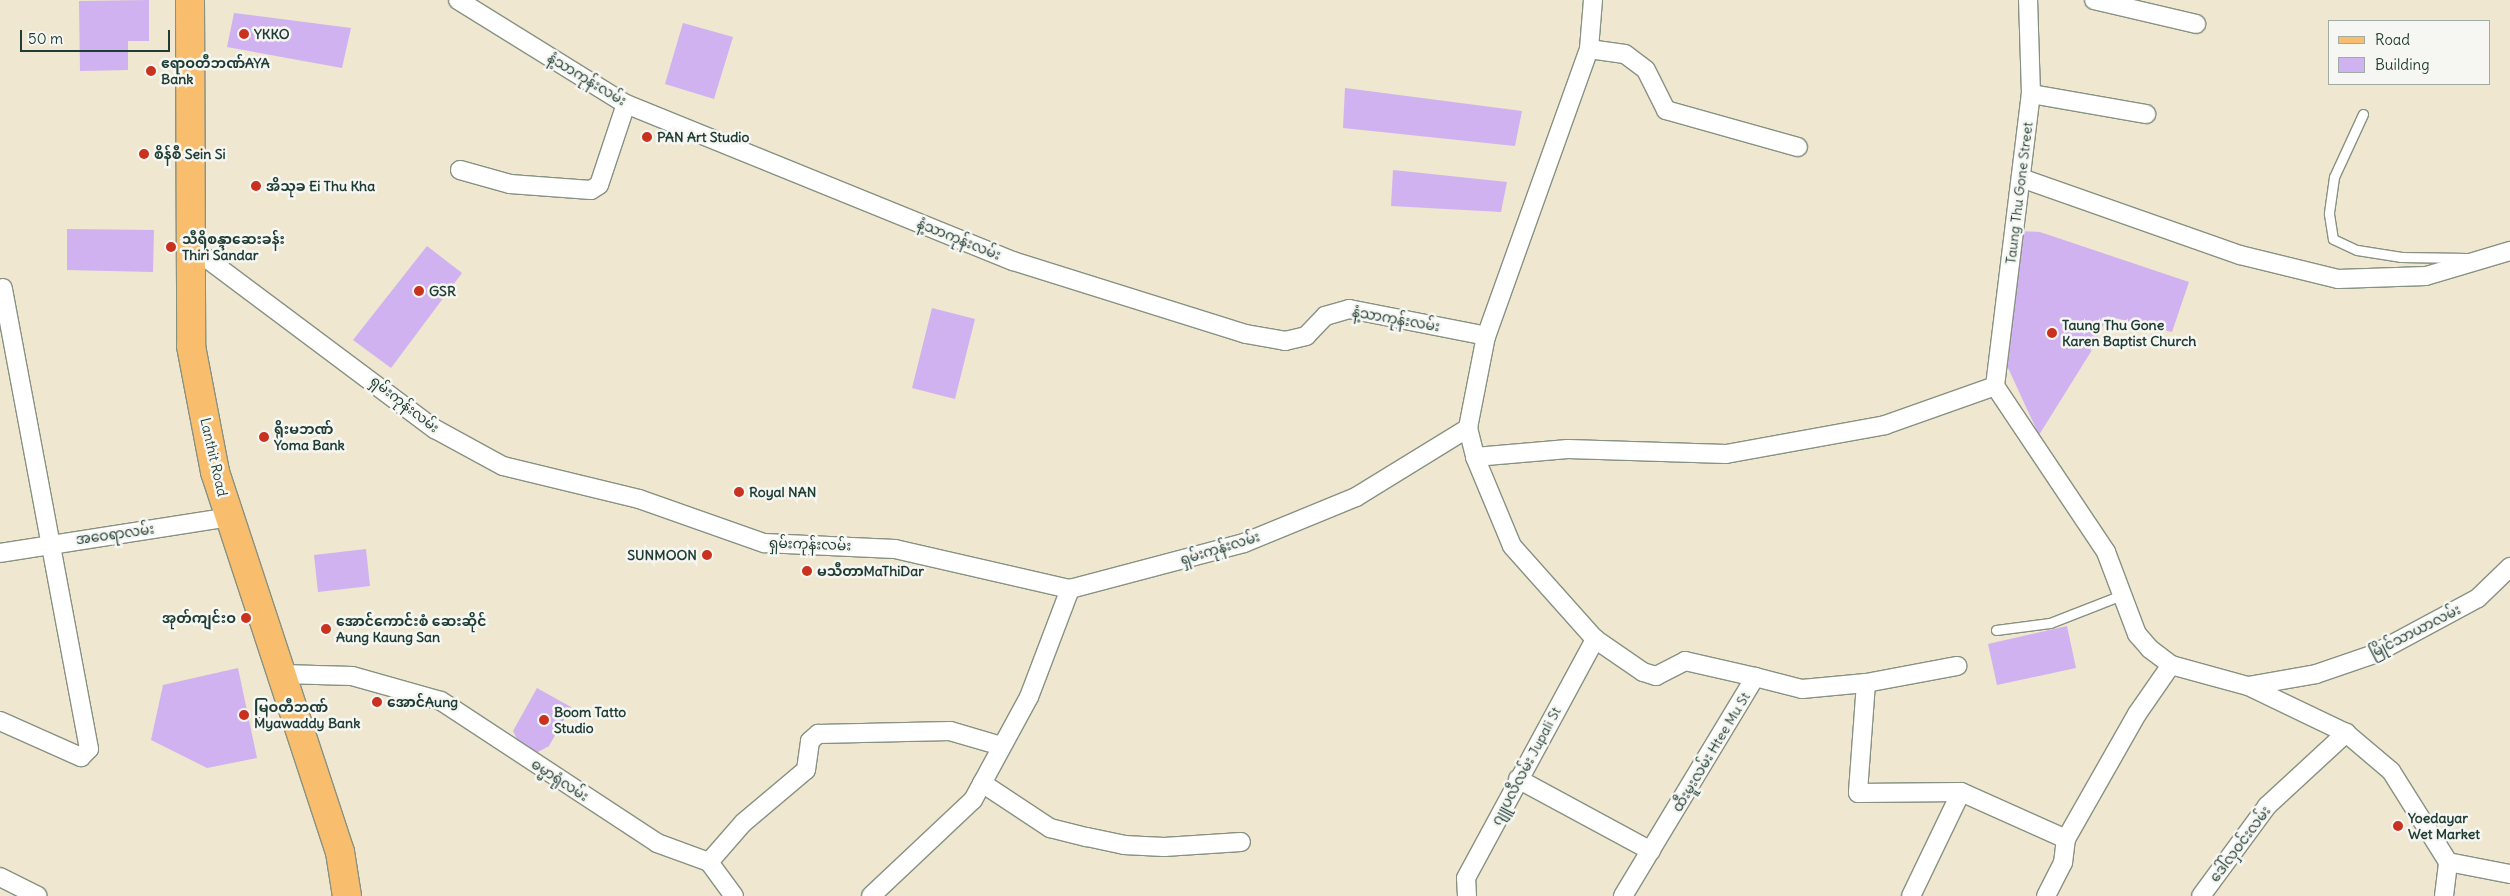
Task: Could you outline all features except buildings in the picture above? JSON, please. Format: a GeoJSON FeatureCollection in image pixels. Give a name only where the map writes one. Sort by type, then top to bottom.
{"type":"FeatureCollection","features":[{"type":"Feature","properties":{"kind":"main road","name":"Lanthit Road"},"geometry":{"type":"LineString","coordinates":[[190,0],[194,249],[191,346],[215,472],[340,852],[347,896]]}},
{"type":"Feature","properties":{"kind":"street","name":"နံ့သာကုန်းလမ်း"},"geometry":{"type":"LineString","coordinates":[[458,0],[626,104],[1012,261],[1246,334],[1285,341],[1306,336],[1325,316],[1349,309],[1486,336]]}},
{"type":"Feature","properties":{"kind":"street"},"geometry":{"type":"LineString","coordinates":[[1593,0],[1588,49],[1486,336],[1468,428],[1475,457],[1512,546],[1595,639],[1643,672],[1656,676],[1685,661],[1755,677]]}},
{"type":"Feature","properties":{"kind":"street","name":"Taung Thu Gone Street"},"geometry":{"type":"LineString","coordinates":[[1995,386],[2031,94],[2028,0]]}},
{"type":"Feature","properties":{"kind":"street"},"geometry":{"type":"LineString","coordinates":[[2094,0],[2196,24]]}},
{"type":"Feature","properties":{"kind":"street"},"geometry":{"type":"LineString","coordinates":[[1588,49],[1625,54],[1646,70],[1666,110],[1798,147]]}},
{"type":"Feature","properties":{"kind":"street"},"geometry":{"type":"LineString","coordinates":[[2031,94],[2146,114]]}},
{"type":"Feature","properties":{"kind":"street"},"geometry":{"type":"LineString","coordinates":[[460,170],[510,184],[591,190],[599,185],[626,104]]}},
{"type":"Feature","properties":{"kind":"street"},"geometry":{"type":"LineString","coordinates":[[2021,178],[2240,255],[2338,279],[2426,276],[2482,258],[2510,252]]}},
{"type":"Feature","properties":{"kind":"street","name":"ရှမ်းကုန်းလမ်း"},"geometry":{"type":"LineString","coordinates":[[194,249],[434,429],[502,466],[639,499],[764,544],[895,548],[1070,589],[1244,543],[1356,497],[1468,428]]}},
{"type":"Feature","properties":{"kind":"street"},"geometry":{"type":"LineString","coordinates":[[0,721],[81,758],[89,749],[3,288]]}},
{"type":"Feature","properties":{"kind":"street"},"geometry":{"type":"LineString","coordinates":[[1475,457],[1568,449],[1726,454],[1885,425],[1995,386],[2106,552],[2137,634],[2170,665],[2248,686],[2346,733],[2391,771],[2448,862],[2444,896]]}},
{"type":"Feature","properties":{"kind":"street","name":"အဝေရာလမ်း"},"geometry":{"type":"LineString","coordinates":[[0,553],[230,517]]}},
{"type":"Feature","properties":{"kind":"street","name":"မြိုင်သာယာလမ်း"},"geometry":{"type":"LineString","coordinates":[[2248,686],[2316,674],[2374,654],[2478,598],[2510,566]]}},
{"type":"Feature","properties":{"kind":"street"},"geometry":{"type":"LineString","coordinates":[[871,896],[972,800],[1029,697],[1070,589]]}},
{"type":"Feature","properties":{"kind":"street","name":"ဂျူပလီလမ်း Jupali St"},"geometry":{"type":"LineString","coordinates":[[1467,896],[1466,878],[1595,639]]}},
{"type":"Feature","properties":{"kind":"street"},"geometry":{"type":"LineString","coordinates":[[2046,896],[2063,863],[2066,839],[2136,714],[2170,665]]}},
{"type":"Feature","properties":{"kind":"street","name":"ထီးမူးလမ်း Htee Mu St"},"geometry":{"type":"LineString","coordinates":[[1623,896],[1755,677],[1802,689],[1866,683],[1957,666]]}},
{"type":"Feature","properties":{"kind":"street","name":"ဓမ္မာရုံလမ်း"},"geometry":{"type":"LineString","coordinates":[[282,674],[352,676],[441,701],[658,843],[708,862]]}},
{"type":"Feature","properties":{"kind":"street"},"geometry":{"type":"LineString","coordinates":[[1866,683],[1858,793],[1961,792],[2066,839]]}},
{"type":"Feature","properties":{"kind":"street"},"geometry":{"type":"LineString","coordinates":[[734,896],[708,862],[743,823],[806,770],[810,741],[818,734],[950,731],[1001,746]]}},
{"type":"Feature","properties":{"kind":"street","name":"ဒေါ်လှဝင်းလမ်း"},"geometry":{"type":"LineString","coordinates":[[2201,896],[2267,806],[2346,733]]}},
{"type":"Feature","properties":{"kind":"street"},"geometry":{"type":"LineString","coordinates":[[1518,779],[1651,851]]}},
{"type":"Feature","properties":{"kind":"street"},"geometry":{"type":"LineString","coordinates":[[982,783],[1050,828],[1087,837],[1148,846],[1241,842]]}},
{"type":"Feature","properties":{"kind":"street"},"geometry":{"type":"LineString","coordinates":[[1911,896],[1961,792]]}},
{"type":"Feature","properties":{"kind":"street"},"geometry":{"type":"LineString","coordinates":[[2448,862],[2510,874]]}},
{"type":"Feature","properties":{"kind":"street"},"geometry":{"type":"LineString","coordinates":[[0,877],[38,896]]}},
{"type":"Feature","properties":{"kind":"lane"},"geometry":{"type":"LineString","coordinates":[[2363,114],[2334,177],[2329,214],[2333,239],[2357,250],[2401,257],[2482,258]]}},
{"type":"Feature","properties":{"kind":"lane"},"geometry":{"type":"LineString","coordinates":[[1996,630],[2050,623],[2122,595]]}},
{"type":"Feature","properties":{"kind":"place","name":"YKKO"},"geometry":{"type":"Point","coordinates":[244,34]}},
{"type":"Feature","properties":{"kind":"place","name":"ဧရာဝတီဘဏ်AYA Bank"},"geometry":{"type":"Point","coordinates":[151,71]}},
{"type":"Feature","properties":{"kind":"place","name":"PAN Art Studio"},"geometry":{"type":"Point","coordinates":[647,137]}},
{"type":"Feature","properties":{"kind":"place","name":"စိန်စီ Sein Si"},"geometry":{"type":"Point","coordinates":[144,154]}},
{"type":"Feature","properties":{"kind":"place","name":"အိသုခ Ei Thu Kha"},"geometry":{"type":"Point","coordinates":[256,186]}},
{"type":"Feature","properties":{"kind":"place","name":"သီရိစန္ဒာဆေးခန်း Thiri Sandar"},"geometry":{"type":"Point","coordinates":[171,247]}},
{"type":"Feature","properties":{"kind":"place","name":"GSR"},"geometry":{"type":"Point","coordinates":[419,291]}},
{"type":"Feature","properties":{"kind":"place","name":"Taung Thu Gone Karen Baptist Church"},"geometry":{"type":"Point","coordinates":[2052,333]}},
{"type":"Feature","properties":{"kind":"place","name":"ရိုးမဘဏ် Yoma Bank"},"geometry":{"type":"Point","coordinates":[264,437]}},
{"type":"Feature","properties":{"kind":"place","name":"Royal NAN"},"geometry":{"type":"Point","coordinates":[739,492]}},
{"type":"Feature","properties":{"kind":"place","name":"SUNMOON"},"geometry":{"type":"Point","coordinates":[707,555]}},
{"type":"Feature","properties":{"kind":"place","name":"မသီတာMaThiDar"},"geometry":{"type":"Point","coordinates":[807,571]}},
{"type":"Feature","properties":{"kind":"place","name":"အုတ်ကျင်းဝ"},"geometry":{"type":"Point","coordinates":[246,618]}},
{"type":"Feature","properties":{"kind":"place","name":"အောင်ကောင်းစံ ဆေးဆိုင် Aung Kaung San"},"geometry":{"type":"Point","coordinates":[326,629]}},
{"type":"Feature","properties":{"kind":"place","name":"အောင်Aung"},"geometry":{"type":"Point","coordinates":[377,702]}},
{"type":"Feature","properties":{"kind":"place","name":"မြဝတီဘဏ် Myawaddy Bank"},"geometry":{"type":"Point","coordinates":[244,715]}},
{"type":"Feature","properties":{"kind":"place","name":"Boom Tatto Studio"},"geometry":{"type":"Point","coordinates":[544,720]}},
{"type":"Feature","properties":{"kind":"place","name":"Yoedayar Wet Market"},"geometry":{"type":"Point","coordinates":[2398,826]}}]}
